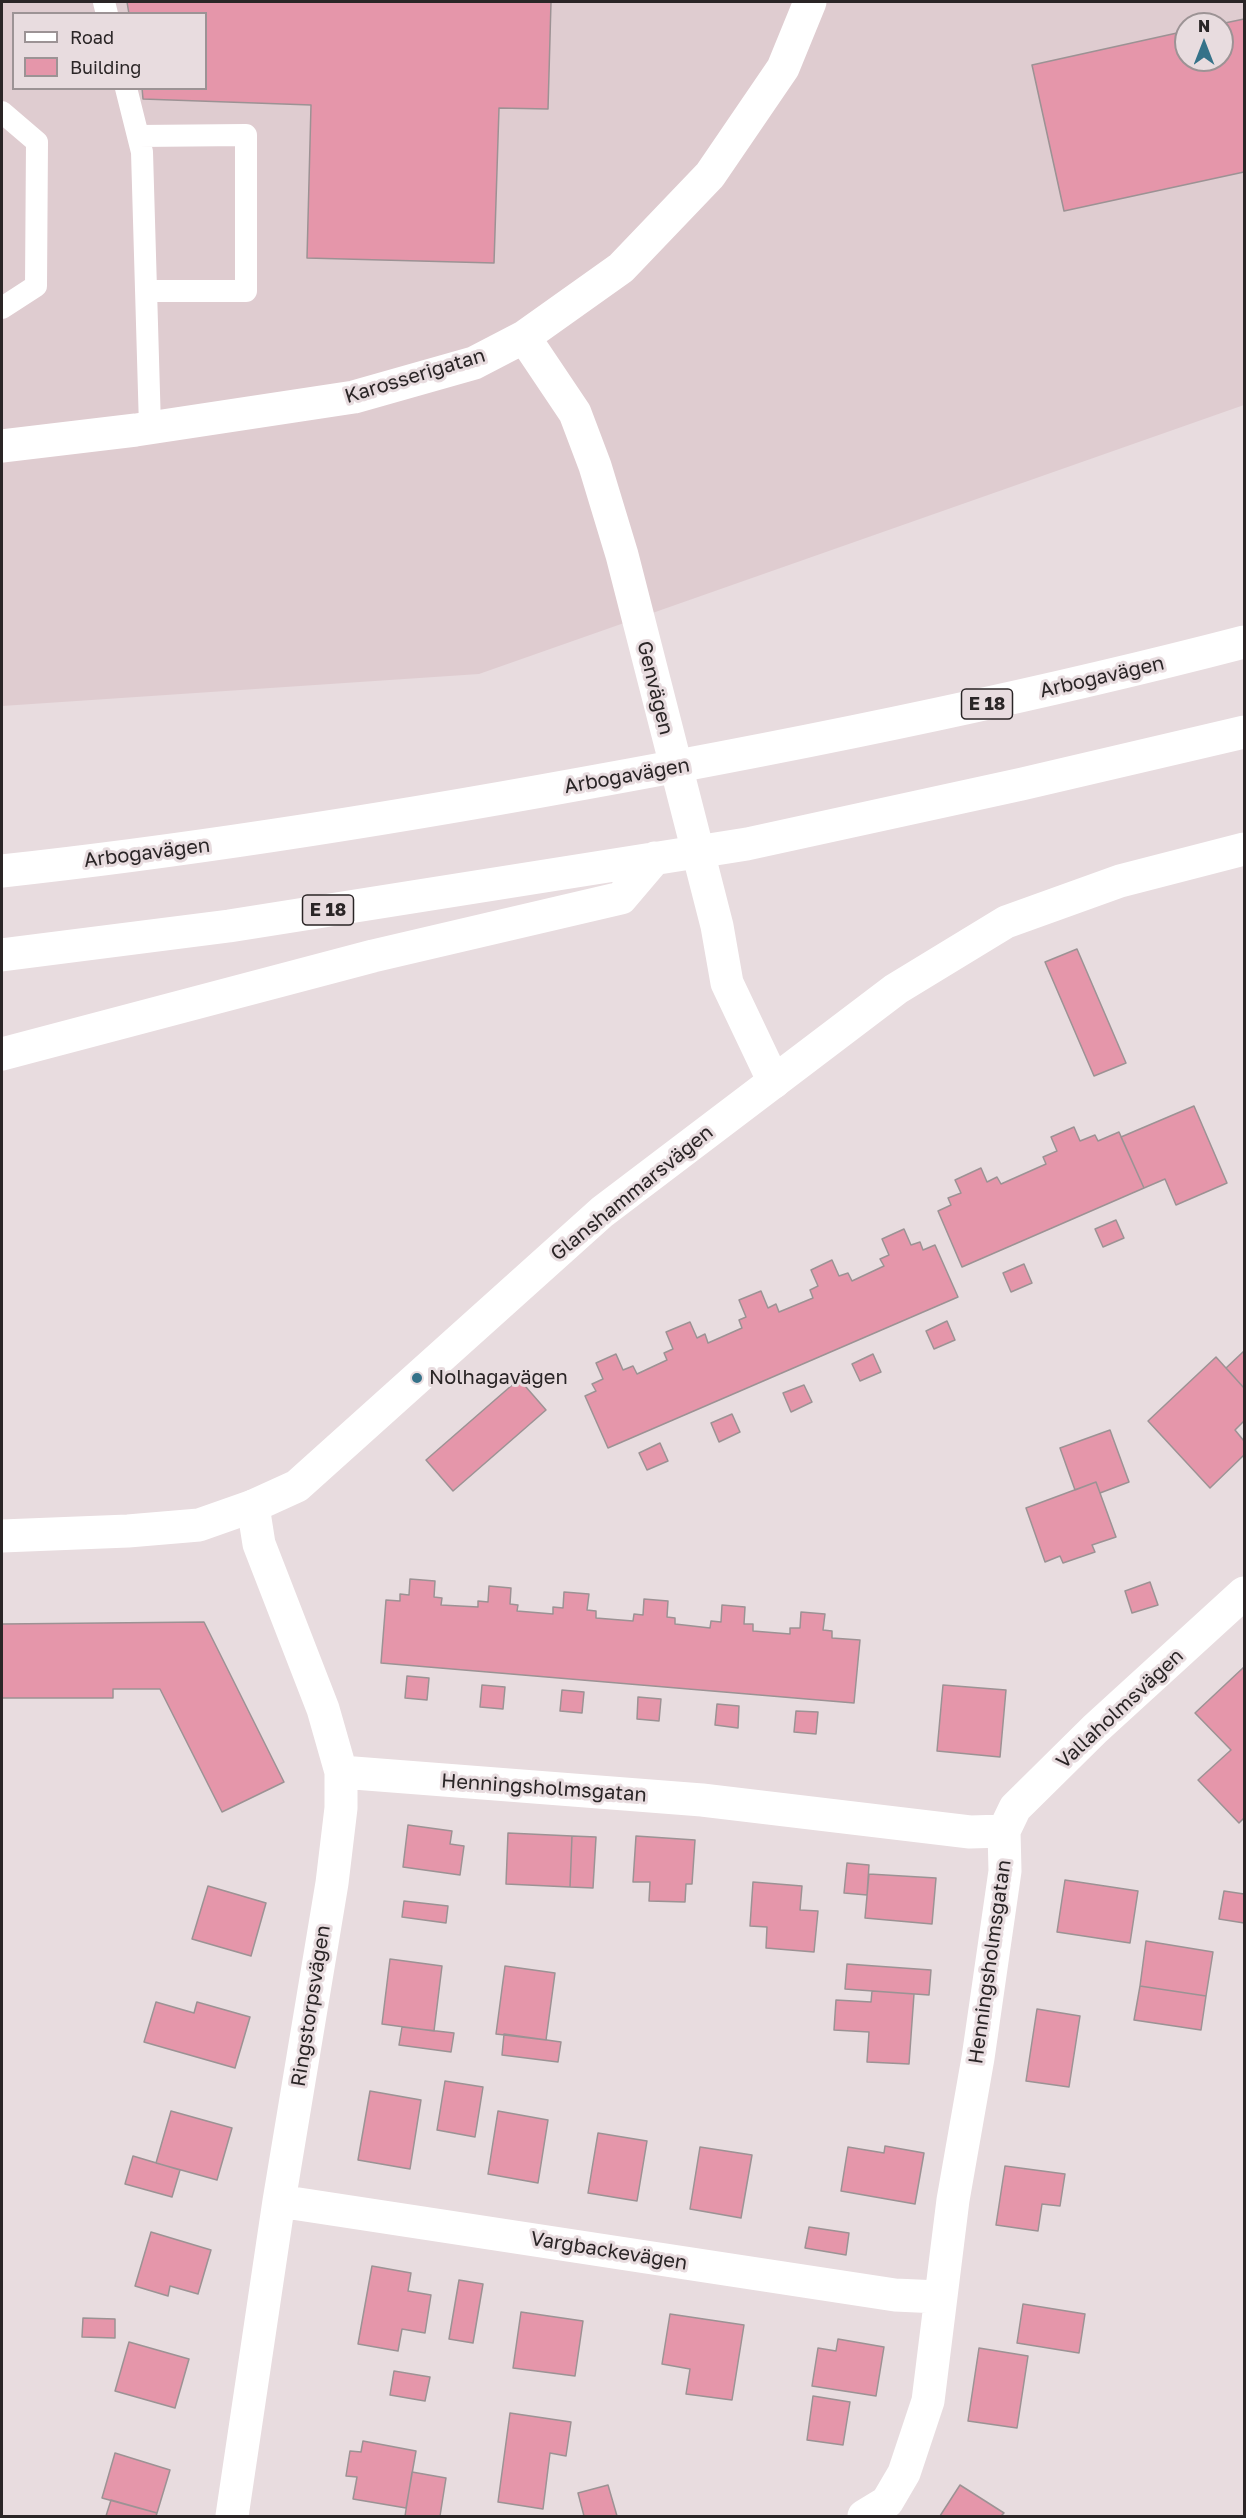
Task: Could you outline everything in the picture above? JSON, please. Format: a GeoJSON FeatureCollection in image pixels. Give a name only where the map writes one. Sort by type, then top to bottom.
{"type":"FeatureCollection","features":[{"type":"Feature","properties":{"kind":"main road","name":"Karosserigatan"},"geometry":{"type":"LineString","coordinates":[[2,446],[354,397],[474,363],[524,338],[621,268],[710,175],[783,68],[810,2]]}},
{"type":"Feature","properties":{"kind":"main road","name":"Genvägen"},"geometry":{"type":"LineString","coordinates":[[524,338],[575,413],[595,466],[622,555],[717,926],[727,983],[774,1082]]}},
{"type":"Feature","properties":{"kind":"main road","name":"Arbogavägen"},"geometry":{"type":"LineString","coordinates":[[2,871],[229,842],[390,818],[728,758],[998,701],[1245,642]]}},
{"type":"Feature","properties":{"kind":"main road","name":"E 18"},"geometry":{"type":"LineString","coordinates":[[2,955],[229,926],[747,844],[1023,784],[1245,732]]}},
{"type":"Feature","properties":{"kind":"main road","name":"Glanshammarsvägen"},"geometry":{"type":"LineString","coordinates":[[2,1536],[128,1531],[199,1525],[254,1506],[297,1486],[602,1212],[896,989],[1006,922],[1120,881],[1245,849]]}},
{"type":"Feature","properties":{"kind":"main road"},"geometry":{"type":"LineString","coordinates":[[2,1054],[373,956],[621,898],[655,858]]}},
{"type":"Feature","properties":{"kind":"main road","name":"Ringstorpsvägen"},"geometry":{"type":"LineString","coordinates":[[232,2517],[279,2201],[332,1883],[341,1808],[341,1772],[323,1709],[259,1544],[254,1506]]}},
{"type":"Feature","properties":{"kind":"main road","name":"Vallaholmsvägen"},"geometry":{"type":"LineString","coordinates":[[1004,1832],[1015,1808],[1095,1729],[1245,1593]]}},
{"type":"Feature","properties":{"kind":"main road","name":"Henningsholmsgatan"},"geometry":{"type":"LineString","coordinates":[[341,1772],[702,1800],[970,1832],[1004,1832],[1005,1871],[939,2297],[928,2401],[904,2473],[887,2502],[864,2517]]}},
{"type":"Feature","properties":{"kind":"main road","name":"Vargbackevägen"},"geometry":{"type":"LineString","coordinates":[[279,2201],[895,2295],[939,2297]]}},
{"type":"Feature","properties":{"kind":"lane"},"geometry":{"type":"LineString","coordinates":[[126,90],[142,152],[150,427]]}},
{"type":"Feature","properties":{"kind":"lane"},"geometry":{"type":"LineString","coordinates":[[2,112],[37,142],[36,286],[2,308]]}},
{"type":"Feature","properties":{"kind":"lane"},"geometry":{"type":"LineString","coordinates":[[138,136],[246,135],[246,291],[146,291]]}},
{"type":"Feature","properties":{"kind":"shaded area"},"geometry":{"type":"Polygon","coordinates":[[[2,2],[1244,2],[1244,405],[479,674],[2,706],[2,2]]]}},
{"type":"Feature","properties":{"kind":"building"},"geometry":{"type":"Polygon","coordinates":[[[127,2],[551,2],[548,109],[499,108],[494,263],[307,258],[311,105],[143,99],[142,90],[207,90],[207,12],[129,12],[127,2]]]}},
{"type":"Feature","properties":{"kind":"building"},"geometry":{"type":"Polygon","coordinates":[[[1244,19],[1244,172],[1064,211],[1032,65],[1174,34],[1174,72],[1234,72],[1234,21],[1244,19]]]}},
{"type":"Feature","properties":{"kind":"building"},"geometry":{"type":"Polygon","coordinates":[[[1077,949],[1126,1063],[1094,1076],[1045,962],[1077,949]]]}},
{"type":"Feature","properties":{"kind":"building"},"geometry":{"type":"Polygon","coordinates":[[[1194,1106],[1227,1183],[1176,1205],[1165,1179],[1144,1188],[1121,1137],[1194,1106]]]}},
{"type":"Feature","properties":{"kind":"building"},"geometry":{"type":"Polygon","coordinates":[[[1074,1127],[1080,1141],[1095,1135],[1098,1141],[1119,1132],[1144,1188],[962,1267],[938,1211],[951,1205],[948,1198],[961,1193],[955,1180],[981,1168],[987,1182],[997,1177],[1001,1184],[1046,1164],[1043,1157],[1057,1151],[1051,1137],[1074,1127]]]}},
{"type":"Feature","properties":{"kind":"building"},"geometry":{"type":"Polygon","coordinates":[[[1116,1220],[1124,1238],[1103,1247],[1095,1229],[1116,1220]]]}},
{"type":"Feature","properties":{"kind":"building"},"geometry":{"type":"Polygon","coordinates":[[[904,1229],[911,1245],[920,1242],[923,1250],[935,1245],[958,1297],[608,1448],[585,1396],[596,1391],[592,1384],[603,1379],[596,1363],[616,1354],[623,1370],[633,1366],[637,1374],[667,1360],[664,1353],[673,1349],[666,1332],[690,1322],[697,1338],[705,1334],[708,1343],[742,1328],[739,1320],[746,1317],[739,1300],[761,1291],[768,1308],[776,1304],[779,1312],[813,1298],[810,1290],[818,1286],[811,1270],[832,1260],[839,1276],[848,1273],[852,1281],[884,1266],[880,1259],[889,1255],[882,1239],[904,1229]]]}},
{"type":"Feature","properties":{"kind":"building"},"geometry":{"type":"Polygon","coordinates":[[[1024,1264],[1032,1283],[1011,1292],[1003,1273],[1024,1264]]]}},
{"type":"Feature","properties":{"kind":"building"},"geometry":{"type":"Polygon","coordinates":[[[947,1321],[955,1340],[934,1349],[926,1331],[947,1321]]]}},
{"type":"Feature","properties":{"kind":"building"},"geometry":{"type":"Polygon","coordinates":[[[1244,1351],[1244,1388],[1226,1368],[1244,1351]]]}},
{"type":"Feature","properties":{"kind":"building"},"geometry":{"type":"Polygon","coordinates":[[[873,1354],[881,1372],[860,1381],[852,1364],[873,1354]]]}},
{"type":"Feature","properties":{"kind":"building"},"geometry":{"type":"Polygon","coordinates":[[[1216,1357],[1244,1388],[1244,1421],[1235,1430],[1244,1441],[1244,1455],[1210,1488],[1148,1421],[1216,1357]]]}},
{"type":"Feature","properties":{"kind":"building"},"geometry":{"type":"Polygon","coordinates":[[[519,1379],[546,1410],[453,1491],[426,1460],[519,1379]]]}},
{"type":"Feature","properties":{"kind":"building"},"geometry":{"type":"Polygon","coordinates":[[[804,1385],[812,1402],[791,1412],[783,1393],[804,1385]]]}},
{"type":"Feature","properties":{"kind":"building"},"geometry":{"type":"Polygon","coordinates":[[[732,1414],[740,1432],[719,1442],[711,1423],[732,1414]]]}},
{"type":"Feature","properties":{"kind":"building"},"geometry":{"type":"Polygon","coordinates":[[[1110,1430],[1129,1482],[1100,1493],[1096,1482],[1075,1490],[1060,1448],[1110,1430]]]}},
{"type":"Feature","properties":{"kind":"building"},"geometry":{"type":"Polygon","coordinates":[[[660,1443],[668,1461],[647,1470],[639,1453],[660,1443]]]}},
{"type":"Feature","properties":{"kind":"building"},"geometry":{"type":"Polygon","coordinates":[[[1096,1482],[1116,1537],[1092,1545],[1095,1552],[1063,1563],[1060,1556],[1045,1562],[1026,1508],[1096,1482]]]}},
{"type":"Feature","properties":{"kind":"building"},"geometry":{"type":"Polygon","coordinates":[[[410,1579],[435,1581],[434,1597],[442,1598],[441,1605],[478,1607],[478,1601],[488,1602],[489,1586],[511,1588],[510,1604],[518,1605],[517,1611],[553,1614],[553,1607],[563,1608],[564,1592],[589,1594],[587,1610],[596,1611],[596,1618],[633,1621],[634,1614],[643,1615],[644,1599],[668,1601],[667,1617],[675,1618],[675,1624],[710,1628],[711,1621],[721,1622],[722,1605],[745,1607],[744,1624],[753,1624],[753,1631],[790,1634],[790,1628],[800,1628],[801,1612],[825,1614],[823,1630],[832,1631],[832,1638],[860,1640],[854,1703],[381,1663],[386,1600],[400,1601],[400,1594],[409,1595],[410,1579]]]}},
{"type":"Feature","properties":{"kind":"building"},"geometry":{"type":"Polygon","coordinates":[[[1150,1582],[1158,1605],[1132,1613],[1125,1591],[1150,1582]]]}},
{"type":"Feature","properties":{"kind":"building"},"geometry":{"type":"Polygon","coordinates":[[[204,1622],[284,1782],[222,1812],[160,1689],[113,1689],[113,1698],[2,1698],[2,1624],[204,1622]]]}},
{"type":"Feature","properties":{"kind":"building"},"geometry":{"type":"Polygon","coordinates":[[[1244,1667],[1244,1818],[1239,1823],[1198,1780],[1231,1750],[1195,1713],[1244,1667]]]}},
{"type":"Feature","properties":{"kind":"building"},"geometry":{"type":"Polygon","coordinates":[[[407,1676],[429,1678],[427,1700],[405,1698],[407,1676]]]}},
{"type":"Feature","properties":{"kind":"building"},"geometry":{"type":"Polygon","coordinates":[[[482,1685],[505,1687],[503,1709],[480,1707],[482,1685]]]}},
{"type":"Feature","properties":{"kind":"building"},"geometry":{"type":"Polygon","coordinates":[[[943,1685],[1006,1690],[1000,1757],[937,1751],[943,1685]]]}},
{"type":"Feature","properties":{"kind":"building"},"geometry":{"type":"Polygon","coordinates":[[[562,1690],[584,1692],[582,1713],[560,1711],[562,1690]]]}},
{"type":"Feature","properties":{"kind":"building"},"geometry":{"type":"Polygon","coordinates":[[[638,1697],[661,1699],[659,1721],[637,1719],[638,1697]]]}},
{"type":"Feature","properties":{"kind":"building"},"geometry":{"type":"Polygon","coordinates":[[[717,1704],[739,1706],[738,1728],[715,1725],[717,1704]]]}},
{"type":"Feature","properties":{"kind":"building"},"geometry":{"type":"Polygon","coordinates":[[[796,1711],[818,1712],[816,1734],[794,1732],[796,1711]]]}},
{"type":"Feature","properties":{"kind":"building"},"geometry":{"type":"Polygon","coordinates":[[[408,1825],[452,1831],[450,1844],[464,1846],[460,1875],[403,1867],[408,1825]]]}},
{"type":"Feature","properties":{"kind":"building"},"geometry":{"type":"Polygon","coordinates":[[[508,1833],[572,1836],[570,1887],[506,1884],[508,1833]]]}},
{"type":"Feature","properties":{"kind":"building"},"geometry":{"type":"Polygon","coordinates":[[[572,1836],[596,1837],[593,1888],[570,1887],[572,1836]]]}},
{"type":"Feature","properties":{"kind":"building"},"geometry":{"type":"Polygon","coordinates":[[[636,1836],[695,1840],[692,1884],[686,1884],[685,1902],[649,1901],[650,1882],[633,1882],[636,1836]]]}},
{"type":"Feature","properties":{"kind":"building"},"geometry":{"type":"Polygon","coordinates":[[[847,1863],[869,1865],[867,1895],[844,1893],[847,1863]]]}},
{"type":"Feature","properties":{"kind":"building"},"geometry":{"type":"Polygon","coordinates":[[[869,1874],[936,1878],[932,1924],[865,1918],[869,1874]]]}},
{"type":"Feature","properties":{"kind":"building"},"geometry":{"type":"Polygon","coordinates":[[[1065,1880],[1138,1891],[1130,1943],[1057,1932],[1065,1880]]]}},
{"type":"Feature","properties":{"kind":"building"},"geometry":{"type":"Polygon","coordinates":[[[753,1882],[802,1886],[800,1910],[818,1911],[814,1952],[766,1948],[767,1927],[750,1926],[753,1882]]]}},
{"type":"Feature","properties":{"kind":"building"},"geometry":{"type":"Polygon","coordinates":[[[208,1886],[266,1903],[251,1956],[192,1939],[208,1886]]]}},
{"type":"Feature","properties":{"kind":"building"},"geometry":{"type":"Polygon","coordinates":[[[1224,1891],[1244,1894],[1244,1923],[1219,1919],[1224,1891]]]}},
{"type":"Feature","properties":{"kind":"building"},"geometry":{"type":"Polygon","coordinates":[[[404,1901],[448,1906],[446,1923],[402,1917],[404,1901]]]}},
{"type":"Feature","properties":{"kind":"building"},"geometry":{"type":"Polygon","coordinates":[[[1146,1941],[1213,1952],[1206,1996],[1140,1986],[1146,1941]]]}},
{"type":"Feature","properties":{"kind":"building"},"geometry":{"type":"Polygon","coordinates":[[[390,1959],[442,1966],[434,2031],[382,2024],[390,1959]]]}},
{"type":"Feature","properties":{"kind":"building"},"geometry":{"type":"Polygon","coordinates":[[[847,1964],[931,1970],[929,1995],[845,1989],[847,1964]]]}},
{"type":"Feature","properties":{"kind":"building"},"geometry":{"type":"Polygon","coordinates":[[[505,1966],[555,1973],[546,2040],[496,2034],[505,1966]]]}},
{"type":"Feature","properties":{"kind":"building"},"geometry":{"type":"Polygon","coordinates":[[[1140,1986],[1206,1996],[1201,2030],[1134,2020],[1140,1986]]]}},
{"type":"Feature","properties":{"kind":"building"},"geometry":{"type":"Polygon","coordinates":[[[872,1991],[914,1994],[909,2064],[867,2062],[869,2032],[834,2030],[836,2000],[871,2002],[872,1991]]]}},
{"type":"Feature","properties":{"kind":"building"},"geometry":{"type":"Polygon","coordinates":[[[156,2002],[194,2013],[197,2002],[250,2017],[235,2068],[144,2042],[156,2002]]]}},
{"type":"Feature","properties":{"kind":"building"},"geometry":{"type":"Polygon","coordinates":[[[1037,2009],[1080,2016],[1069,2087],[1026,2081],[1037,2009]]]}},
{"type":"Feature","properties":{"kind":"building"},"geometry":{"type":"Polygon","coordinates":[[[402,2027],[454,2033],[451,2052],[399,2045],[402,2027]]]}},
{"type":"Feature","properties":{"kind":"building"},"geometry":{"type":"Polygon","coordinates":[[[504,2034],[561,2042],[558,2062],[502,2055],[504,2034]]]}},
{"type":"Feature","properties":{"kind":"building"},"geometry":{"type":"Polygon","coordinates":[[[445,2081],[483,2087],[475,2137],[437,2130],[445,2081]]]}},
{"type":"Feature","properties":{"kind":"building"},"geometry":{"type":"Polygon","coordinates":[[[370,2091],[421,2100],[410,2169],[358,2160],[370,2091]]]}},
{"type":"Feature","properties":{"kind":"building"},"geometry":{"type":"Polygon","coordinates":[[[171,2111],[232,2128],[217,2180],[156,2163],[171,2111]]]}},
{"type":"Feature","properties":{"kind":"building"},"geometry":{"type":"Polygon","coordinates":[[[498,2111],[548,2120],[538,2183],[488,2174],[498,2111]]]}},
{"type":"Feature","properties":{"kind":"building"},"geometry":{"type":"Polygon","coordinates":[[[598,2133],[647,2141],[637,2201],[588,2193],[598,2133]]]}},
{"type":"Feature","properties":{"kind":"building"},"geometry":{"type":"Polygon","coordinates":[[[885,2146],[924,2153],[915,2204],[841,2191],[848,2147],[884,2153],[885,2146]]]}},
{"type":"Feature","properties":{"kind":"building"},"geometry":{"type":"Polygon","coordinates":[[[700,2147],[752,2155],[741,2218],[690,2209],[700,2147]]]}},
{"type":"Feature","properties":{"kind":"building"},"geometry":{"type":"Polygon","coordinates":[[[133,2156],[180,2170],[172,2197],[125,2184],[133,2156]]]}},
{"type":"Feature","properties":{"kind":"building"},"geometry":{"type":"Polygon","coordinates":[[[1005,2166],[1065,2174],[1060,2206],[1042,2204],[1038,2231],[996,2225],[1005,2166]]]}},
{"type":"Feature","properties":{"kind":"building"},"geometry":{"type":"Polygon","coordinates":[[[809,2227],[849,2233],[846,2255],[805,2248],[809,2227]]]}},
{"type":"Feature","properties":{"kind":"building"},"geometry":{"type":"Polygon","coordinates":[[[151,2232],[211,2250],[198,2294],[170,2286],[168,2296],[135,2286],[151,2232]]]}},
{"type":"Feature","properties":{"kind":"building"},"geometry":{"type":"Polygon","coordinates":[[[372,2266],[411,2273],[408,2291],[431,2295],[425,2333],[402,2329],[398,2351],[358,2344],[372,2266]]]}},
{"type":"Feature","properties":{"kind":"building"},"geometry":{"type":"Polygon","coordinates":[[[459,2280],[483,2284],[473,2343],[449,2339],[459,2280]]]}},
{"type":"Feature","properties":{"kind":"building"},"geometry":{"type":"Polygon","coordinates":[[[1023,2304],[1085,2314],[1079,2353],[1017,2343],[1023,2304]]]}},
{"type":"Feature","properties":{"kind":"building"},"geometry":{"type":"Polygon","coordinates":[[[521,2312],[583,2321],[575,2376],[513,2368],[521,2312]]]}},
{"type":"Feature","properties":{"kind":"building"},"geometry":{"type":"Polygon","coordinates":[[[670,2314],[744,2325],[732,2400],[686,2394],[690,2369],[662,2364],[670,2314]]]}},
{"type":"Feature","properties":{"kind":"building"},"geometry":{"type":"Polygon","coordinates":[[[83,2318],[115,2319],[115,2338],[82,2337],[83,2318]]]}},
{"type":"Feature","properties":{"kind":"building"},"geometry":{"type":"Polygon","coordinates":[[[838,2339],[884,2347],[876,2396],[812,2386],[818,2348],[836,2351],[838,2339]]]}},
{"type":"Feature","properties":{"kind":"building"},"geometry":{"type":"Polygon","coordinates":[[[129,2342],[189,2359],[175,2408],[115,2391],[129,2342]]]}},
{"type":"Feature","properties":{"kind":"building"},"geometry":{"type":"Polygon","coordinates":[[[979,2348],[1028,2356],[1017,2428],[968,2421],[979,2348]]]}},
{"type":"Feature","properties":{"kind":"building"},"geometry":{"type":"Polygon","coordinates":[[[394,2371],[430,2377],[425,2401],[390,2395],[394,2371]]]}},
{"type":"Feature","properties":{"kind":"building"},"geometry":{"type":"Polygon","coordinates":[[[813,2396],[850,2402],[843,2445],[807,2440],[813,2396]]]}},
{"type":"Feature","properties":{"kind":"building"},"geometry":{"type":"Polygon","coordinates":[[[510,2413],[571,2422],[566,2456],[550,2453],[543,2509],[498,2502],[510,2413]]]}},
{"type":"Feature","properties":{"kind":"building"},"geometry":{"type":"Polygon","coordinates":[[[363,2441],[416,2451],[406,2508],[353,2499],[357,2477],[346,2476],[350,2451],[361,2452],[363,2441]]]}},
{"type":"Feature","properties":{"kind":"building"},"geometry":{"type":"Polygon","coordinates":[[[115,2453],[170,2470],[157,2513],[102,2498],[115,2453]]]}},
{"type":"Feature","properties":{"kind":"building"},"geometry":{"type":"Polygon","coordinates":[[[412,2472],[446,2478],[440,2516],[405,2516],[412,2472]]]}},
{"type":"Feature","properties":{"kind":"building"},"geometry":{"type":"Polygon","coordinates":[[[608,2485],[617,2516],[584,2516],[578,2493],[608,2485]]]}},
{"type":"Feature","properties":{"kind":"building"},"geometry":{"type":"Polygon","coordinates":[[[960,2485],[1004,2513],[1001,2516],[940,2516],[960,2485]]]}},
{"type":"Feature","properties":{"kind":"building"},"geometry":{"type":"Polygon","coordinates":[[[111,2500],[157,2513],[156,2516],[106,2516],[111,2500]]]}},
{"type":"Feature","properties":{"kind":"place","name":"Nolhagavägen"},"geometry":{"type":"Point","coordinates":[417,1378]}}]}
